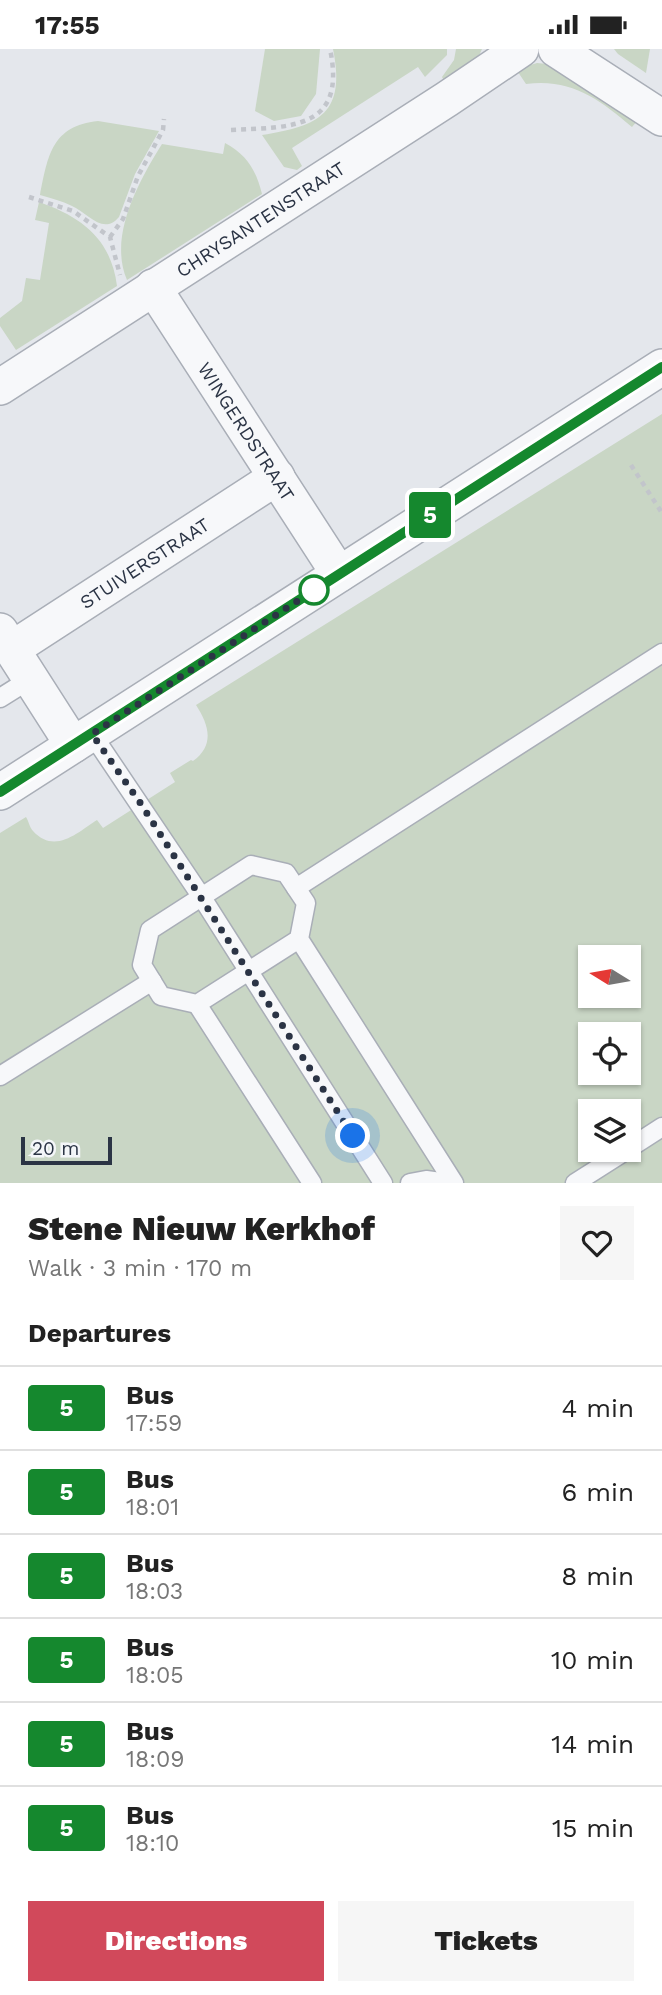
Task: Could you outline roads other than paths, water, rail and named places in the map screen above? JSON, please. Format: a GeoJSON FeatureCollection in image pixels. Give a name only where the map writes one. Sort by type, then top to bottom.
{"type":"FeatureCollection","features":[{"type":"Feature","properties":{"kind":"street","name":"CHRYSANTENSTRAAT"},"geometry":{"type":"LineString","coordinates":[[0,387],[334,173],[521,49]]}},
{"type":"Feature","properties":{"kind":"street"},"geometry":{"type":"LineString","coordinates":[[556,49],[662,118]]}},
{"type":"Feature","properties":{"kind":"street","name":"WINGERDSTRAAT"},"geometry":{"type":"LineString","coordinates":[[143,293],[277,477],[339,574]]}},
{"type":"Feature","properties":{"kind":"street"},"geometry":{"type":"LineString","coordinates":[[0,792],[662,367]]}},
{"type":"Feature","properties":{"kind":"street","name":"STUIVERSTRAAT"},"geometry":{"type":"LineString","coordinates":[[6,640],[277,477]]}},
{"type":"Feature","properties":{"kind":"street"},"geometry":{"type":"LineString","coordinates":[[6,640],[32,678],[83,739]]}},
{"type":"Feature","properties":{"kind":"lane"},"geometry":{"type":"LineString","coordinates":[[296,888],[662,653]]}},
{"type":"Feature","properties":{"kind":"lane"},"geometry":{"type":"LineString","coordinates":[[0,698],[32,678]]}},
{"type":"Feature","properties":{"kind":"lane"},"geometry":{"type":"LineString","coordinates":[[83,739],[201,897],[383,1183]]}},
{"type":"Feature","properties":{"kind":"lane"},"geometry":{"type":"LineString","coordinates":[[312,1183],[197,1004],[161,996],[142,965],[150,930],[251,865],[286,873],[306,903],[299,939],[454,1183]]}},
{"type":"Feature","properties":{"kind":"lane"},"geometry":{"type":"LineString","coordinates":[[197,1004],[299,939]]}},
{"type":"Feature","properties":{"kind":"lane"},"geometry":{"type":"LineString","coordinates":[[0,1076],[152,981]]}},
{"type":"Feature","properties":{"kind":"lane"},"geometry":{"type":"LineString","coordinates":[[641,1141],[662,1127]]}},
{"type":"Feature","properties":{"kind":"lane"},"geometry":{"type":"LineString","coordinates":[[575,1183],[608,1162]]}},
{"type":"Feature","properties":{"kind":"lane"},"geometry":{"type":"LineString","coordinates":[[410,1183],[426,1180],[448,1183]]}}]}
